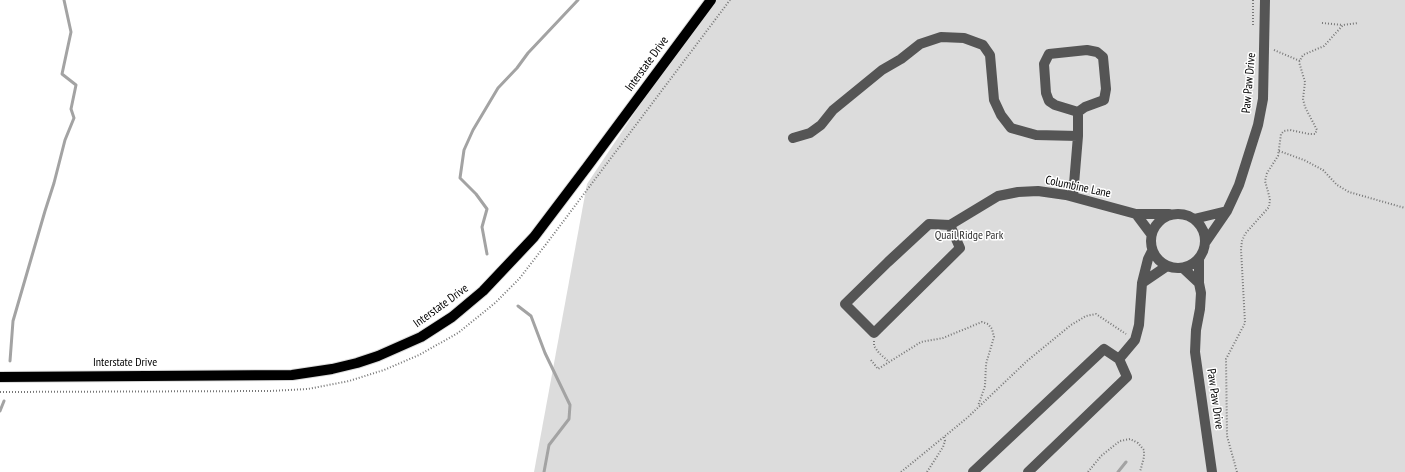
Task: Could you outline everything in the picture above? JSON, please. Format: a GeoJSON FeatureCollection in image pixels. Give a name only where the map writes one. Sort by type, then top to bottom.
{"type":"FeatureCollection","features":[{"type":"Feature","properties":{"kind":"main road","name":"Interstate Drive"},"geometry":{"type":"LineString","coordinates":[[0,377],[298,375],[357,363],[378,356],[421,337],[452,317],[483,291],[534,237],[711,0]]}},
{"type":"Feature","properties":{"kind":"street","name":"Paw Paw Drive"},"geometry":{"type":"LineString","coordinates":[[1205,243],[1226,210],[1239,185],[1258,125],[1263,98],[1265,0]]}},
{"type":"Feature","properties":{"kind":"street"},"geometry":{"type":"LineString","coordinates":[[793,138],[810,133],[821,125],[832,110],[882,70],[901,59],[920,44],[941,37],[964,38],[982,45],[990,55],[994,100],[1001,115],[1010,128],[1036,135],[1078,136]]}},
{"type":"Feature","properties":{"kind":"street"},"geometry":{"type":"LineString","coordinates":[[1087,50],[1097,52],[1103,57],[1106,89],[1104,100],[1085,107],[1078,112],[1055,105],[1049,101],[1046,94],[1044,64],[1049,54],[1087,50]]}},
{"type":"Feature","properties":{"kind":"street"},"geometry":{"type":"LineString","coordinates":[[1072,196],[1078,136],[1078,112]]}},
{"type":"Feature","properties":{"kind":"street","name":"Columbine Lane"},"geometry":{"type":"LineString","coordinates":[[950,225],[998,196],[1018,192],[1038,191],[1072,196],[1136,214],[1169,214]]}},
{"type":"Feature","properties":{"kind":"street"},"geometry":{"type":"LineString","coordinates":[[1194,219],[1226,210]]}},
{"type":"Feature","properties":{"kind":"street"},"geometry":{"type":"LineString","coordinates":[[1178,213],[1187,215],[1194,219],[1204,234],[1205,243],[1199,258],[1192,265],[1183,268],[1167,266],[1156,258],[1150,243],[1154,226],[1169,214],[1178,213]]}},
{"type":"Feature","properties":{"kind":"street"},"geometry":{"type":"LineString","coordinates":[[1136,214],[1151,234]]}},
{"type":"Feature","properties":{"kind":"street"},"geometry":{"type":"LineString","coordinates":[[930,224],[950,225],[960,248],[874,333],[845,304],[930,224]]}},
{"type":"Feature","properties":{"kind":"street"},"geometry":{"type":"LineString","coordinates":[[1119,359],[1136,340],[1139,324],[1142,283],[1148,258],[1152,251]]}},
{"type":"Feature","properties":{"kind":"street","name":"Paw Paw Drive"},"geometry":{"type":"LineString","coordinates":[[1199,258],[1199,283],[1201,293],[1196,330],[1195,352],[1212,472]]}},
{"type":"Feature","properties":{"kind":"street"},"geometry":{"type":"LineString","coordinates":[[1142,283],[1167,266]]}},
{"type":"Feature","properties":{"kind":"street"},"geometry":{"type":"LineString","coordinates":[[1183,268],[1199,283]]}},
{"type":"Feature","properties":{"kind":"street"},"geometry":{"type":"LineString","coordinates":[[973,472],[1104,349],[1119,359],[1127,377],[1028,472]]}},
{"type":"Feature","properties":{"kind":"path"},"geometry":{"type":"LineString","coordinates":[[0,392],[262,391],[308,389],[349,381],[384,370],[419,355],[458,333],[495,303],[519,279],[730,0]]}},
{"type":"Feature","properties":{"kind":"path"},"geometry":{"type":"LineString","coordinates":[[1322,24],[1343,25],[1358,23]]}},
{"type":"Feature","properties":{"kind":"path"},"geometry":{"type":"LineString","coordinates":[[1237,472],[1227,436],[1226,359],[1245,322],[1241,249],[1242,241],[1245,234],[1269,207],[1270,199],[1265,181],[1267,173],[1278,156],[1281,134],[1284,131],[1290,130],[1315,134],[1316,130],[1305,107],[1303,99],[1305,82],[1299,62],[1303,55],[1324,46],[1343,25]]}},
{"type":"Feature","properties":{"kind":"path"},"geometry":{"type":"LineString","coordinates":[[1279,151],[1304,160],[1323,170],[1337,185],[1349,192],[1405,208]]}},
{"type":"Feature","properties":{"kind":"path"},"geometry":{"type":"LineString","coordinates":[[901,472],[978,408],[1027,361],[1071,324],[1086,316],[1096,314],[1136,340]]}},
{"type":"Feature","properties":{"kind":"path"},"geometry":{"type":"LineString","coordinates":[[871,360],[878,368],[921,342],[953,335],[982,322],[988,324],[992,329],[994,337],[986,364],[985,386],[978,408]]}},
{"type":"Feature","properties":{"kind":"path"},"geometry":{"type":"LineString","coordinates":[[874,333],[874,346],[889,362]]}},
{"type":"Feature","properties":{"kind":"path"},"geometry":{"type":"LineString","coordinates":[[926,472],[943,447],[945,440],[944,437]]}},
{"type":"Feature","properties":{"kind":"path"},"geometry":{"type":"LineString","coordinates":[[1088,472],[1101,456],[1120,441],[1130,438],[1138,443],[1144,450],[1144,457],[1140,472]]}},
{"type":"Feature","properties":{"kind":"green space","name":"Quail Ridge Park"},"geometry":{"type":"Polygon","coordinates":[[[717,0],[1405,0],[1405,472],[534,472],[587,184],[643,100],[717,0]]]}},
{"type":"Feature","properties":{"kind":"waterway"},"geometry":{"type":"LineString","coordinates":[[10,361],[13,321],[54,183],[65,140],[74,118],[71,109],[76,85],[62,74],[71,32],[64,0]]}},
{"type":"Feature","properties":{"kind":"waterway"},"geometry":{"type":"LineString","coordinates":[[487,254],[482,227],[487,209],[476,194],[460,178],[464,150],[473,130],[498,88],[517,68],[528,53],[578,0]]}},
{"type":"Feature","properties":{"kind":"waterway"},"geometry":{"type":"LineString","coordinates":[[518,306],[531,316],[545,353],[570,405],[569,419],[549,445],[544,472]]}},
{"type":"Feature","properties":{"kind":"waterway"},"geometry":{"type":"LineString","coordinates":[[0,411],[4,401]]}},
{"type":"Feature","properties":{"kind":"waterway"},"geometry":{"type":"LineString","coordinates":[[1118,472],[1126,462]]}}]}
